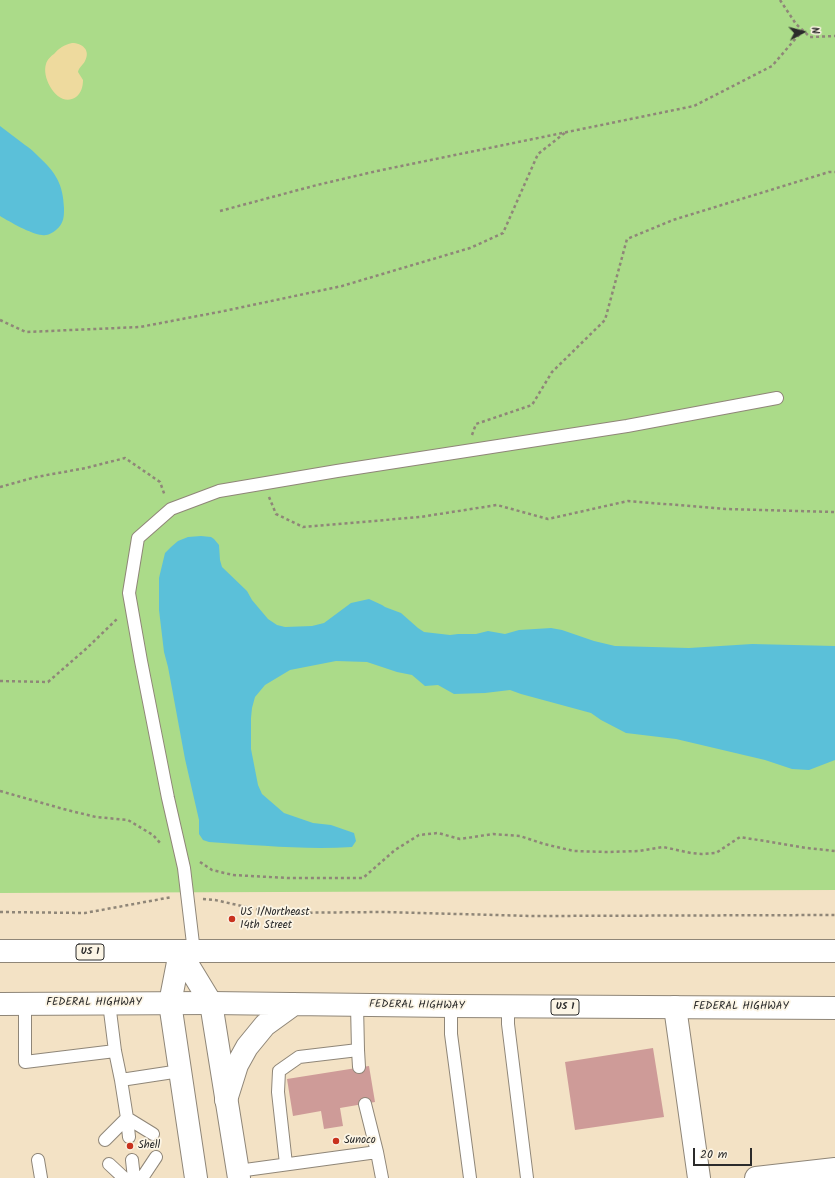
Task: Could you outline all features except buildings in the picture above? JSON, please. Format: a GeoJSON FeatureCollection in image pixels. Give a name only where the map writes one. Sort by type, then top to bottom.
{"type":"FeatureCollection","features":[{"type":"Feature","properties":{"kind":"main road","name":"US 1"},"geometry":{"type":"LineString","coordinates":[[0,952],[835,951]]}},
{"type":"Feature","properties":{"kind":"main road"},"geometry":{"type":"LineString","coordinates":[[187,952],[211,1003],[238,1175]]}},
{"type":"Feature","properties":{"kind":"main road"},"geometry":{"type":"LineString","coordinates":[[187,952],[170,1003],[196,1178]]}},
{"type":"Feature","properties":{"kind":"main road","name":"FEDERAL HIGHWAY"},"geometry":{"type":"LineString","coordinates":[[0,1004],[211,1003],[835,1008]]}},
{"type":"Feature","properties":{"kind":"main road"},"geometry":{"type":"LineString","coordinates":[[226,1100],[237,1065],[247,1047],[265,1025],[294,1004]]}},
{"type":"Feature","properties":{"kind":"main road"},"geometry":{"type":"LineString","coordinates":[[675,1007],[699,1178]]}},
{"type":"Feature","properties":{"kind":"main road"},"geometry":{"type":"LineString","coordinates":[[756,1178],[835,1169]]}},
{"type":"Feature","properties":{"kind":"lane"},"geometry":{"type":"LineString","coordinates":[[187,952],[188,898],[184,868],[142,669],[129,593],[138,538],[171,509],[219,491],[467,450],[627,426],[777,398]]}},
{"type":"Feature","properties":{"kind":"lane"},"geometry":{"type":"LineString","coordinates":[[109,1003],[129,1137]]}},
{"type":"Feature","properties":{"kind":"lane"},"geometry":{"type":"LineString","coordinates":[[25,1004],[25,1062],[115,1051]]}},
{"type":"Feature","properties":{"kind":"lane"},"geometry":{"type":"LineString","coordinates":[[357,1005],[359,1067]]}},
{"type":"Feature","properties":{"kind":"lane"},"geometry":{"type":"LineString","coordinates":[[451,1006],[451,1034],[470,1178]]}},
{"type":"Feature","properties":{"kind":"lane"},"geometry":{"type":"LineString","coordinates":[[508,1006],[508,1024],[526,1178]]}},
{"type":"Feature","properties":{"kind":"lane"},"geometry":{"type":"LineString","coordinates":[[286,1164],[278,1092],[279,1071],[299,1057],[358,1050]]}},
{"type":"Feature","properties":{"kind":"lane"},"geometry":{"type":"LineString","coordinates":[[121,1080],[180,1071]]}},
{"type":"Feature","properties":{"kind":"lane"},"geometry":{"type":"LineString","coordinates":[[364,1104],[377,1152],[382,1178]]}},
{"type":"Feature","properties":{"kind":"lane"},"geometry":{"type":"LineString","coordinates":[[126,1118],[153,1134]]}},
{"type":"Feature","properties":{"kind":"lane"},"geometry":{"type":"LineString","coordinates":[[105,1140],[126,1118]]}},
{"type":"Feature","properties":{"kind":"lane"},"geometry":{"type":"LineString","coordinates":[[238,1175],[286,1164],[377,1152]]}},
{"type":"Feature","properties":{"kind":"lane"},"geometry":{"type":"LineString","coordinates":[[142,1178],[156,1157]]}},
{"type":"Feature","properties":{"kind":"lane"},"geometry":{"type":"LineString","coordinates":[[38,1160],[41,1178]]}},
{"type":"Feature","properties":{"kind":"lane"},"geometry":{"type":"LineString","coordinates":[[132,1160],[134,1178]]}},
{"type":"Feature","properties":{"kind":"lane"},"geometry":{"type":"LineString","coordinates":[[109,1164],[124,1178]]}},
{"type":"Feature","properties":{"kind":"path"},"geometry":{"type":"LineString","coordinates":[[781,0],[796,24],[810,37],[835,36]]}},
{"type":"Feature","properties":{"kind":"path"},"geometry":{"type":"LineString","coordinates":[[220,211],[317,185],[377,171],[694,106],[772,66],[803,30]]}},
{"type":"Feature","properties":{"kind":"path"},"geometry":{"type":"LineString","coordinates":[[0,320],[26,332],[140,327],[342,286],[470,248],[503,233],[538,154],[566,132]]}},
{"type":"Feature","properties":{"kind":"path"},"geometry":{"type":"LineString","coordinates":[[467,450],[476,424],[532,405],[552,372],[605,320],[627,239],[673,220],[829,172],[835,172]]}},
{"type":"Feature","properties":{"kind":"path"},"geometry":{"type":"LineString","coordinates":[[0,487],[36,477],[86,468],[125,458],[160,482],[171,509]]}},
{"type":"Feature","properties":{"kind":"path"},"geometry":{"type":"LineString","coordinates":[[264,483],[276,514],[303,527],[420,516],[497,505],[548,519],[628,501],[726,509],[835,512]]}},
{"type":"Feature","properties":{"kind":"path"},"geometry":{"type":"LineString","coordinates":[[0,681],[48,682],[87,648],[131,605]]}},
{"type":"Feature","properties":{"kind":"path"},"geometry":{"type":"LineString","coordinates":[[0,791],[67,810],[96,816],[128,820],[153,835],[164,846],[180,849],[212,870],[233,875],[288,878],[363,878],[395,850],[419,835],[438,833],[460,839],[493,834],[520,836],[544,844],[574,851],[638,851],[663,847],[691,853],[716,853],[740,837],[835,852]]}},
{"type":"Feature","properties":{"kind":"path"},"geometry":{"type":"LineString","coordinates":[[0,912],[86,913],[172,896],[215,900],[273,913],[383,912],[533,916],[835,915]]}},
{"type":"Feature","properties":{"kind":"green space"},"geometry":{"type":"Polygon","coordinates":[[[0,0],[835,0],[835,890],[0,893],[0,0]]]}},
{"type":"Feature","properties":{"kind":"sand"},"geometry":{"type":"Polygon","coordinates":[[[72,43],[82,46],[86,50],[87,57],[78,72],[83,80],[83,85],[79,94],[70,100],[63,99],[53,91],[46,77],[45,70],[50,57],[62,47],[72,43]]]}},
{"type":"Feature","properties":{"kind":"water"},"geometry":{"type":"Polygon","coordinates":[[[0,126],[29,147],[50,168],[58,180],[62,192],[64,217],[59,227],[50,234],[37,234],[0,216],[0,126]]]}},
{"type":"Feature","properties":{"kind":"water"},"geometry":{"type":"Polygon","coordinates":[[[188,537],[211,537],[214,539],[219,545],[222,567],[247,591],[252,600],[268,619],[277,625],[285,627],[312,626],[324,623],[351,603],[369,599],[401,613],[424,632],[450,635],[476,634],[488,631],[505,634],[519,630],[551,628],[615,646],[689,648],[752,644],[835,646],[835,760],[809,770],[792,769],[765,760],[676,739],[626,733],[591,713],[510,690],[485,693],[454,694],[438,685],[425,686],[412,675],[397,672],[367,662],[336,661],[290,670],[265,685],[255,697],[252,708],[251,749],[258,785],[262,794],[284,813],[313,823],[331,825],[354,833],[356,841],[352,847],[280,847],[209,842],[203,840],[199,834],[199,820],[185,759],[164,652],[159,610],[159,578],[165,553],[178,541],[188,537]]]}},
{"type":"Feature","properties":{"kind":"place","name":"US 1/Northeast 14th Street"},"geometry":{"type":"Point","coordinates":[232,919]}},
{"type":"Feature","properties":{"kind":"place","name":"Sunoco"},"geometry":{"type":"Point","coordinates":[336,1141]}},
{"type":"Feature","properties":{"kind":"place","name":"Shell"},"geometry":{"type":"Point","coordinates":[130,1146]}}]}
